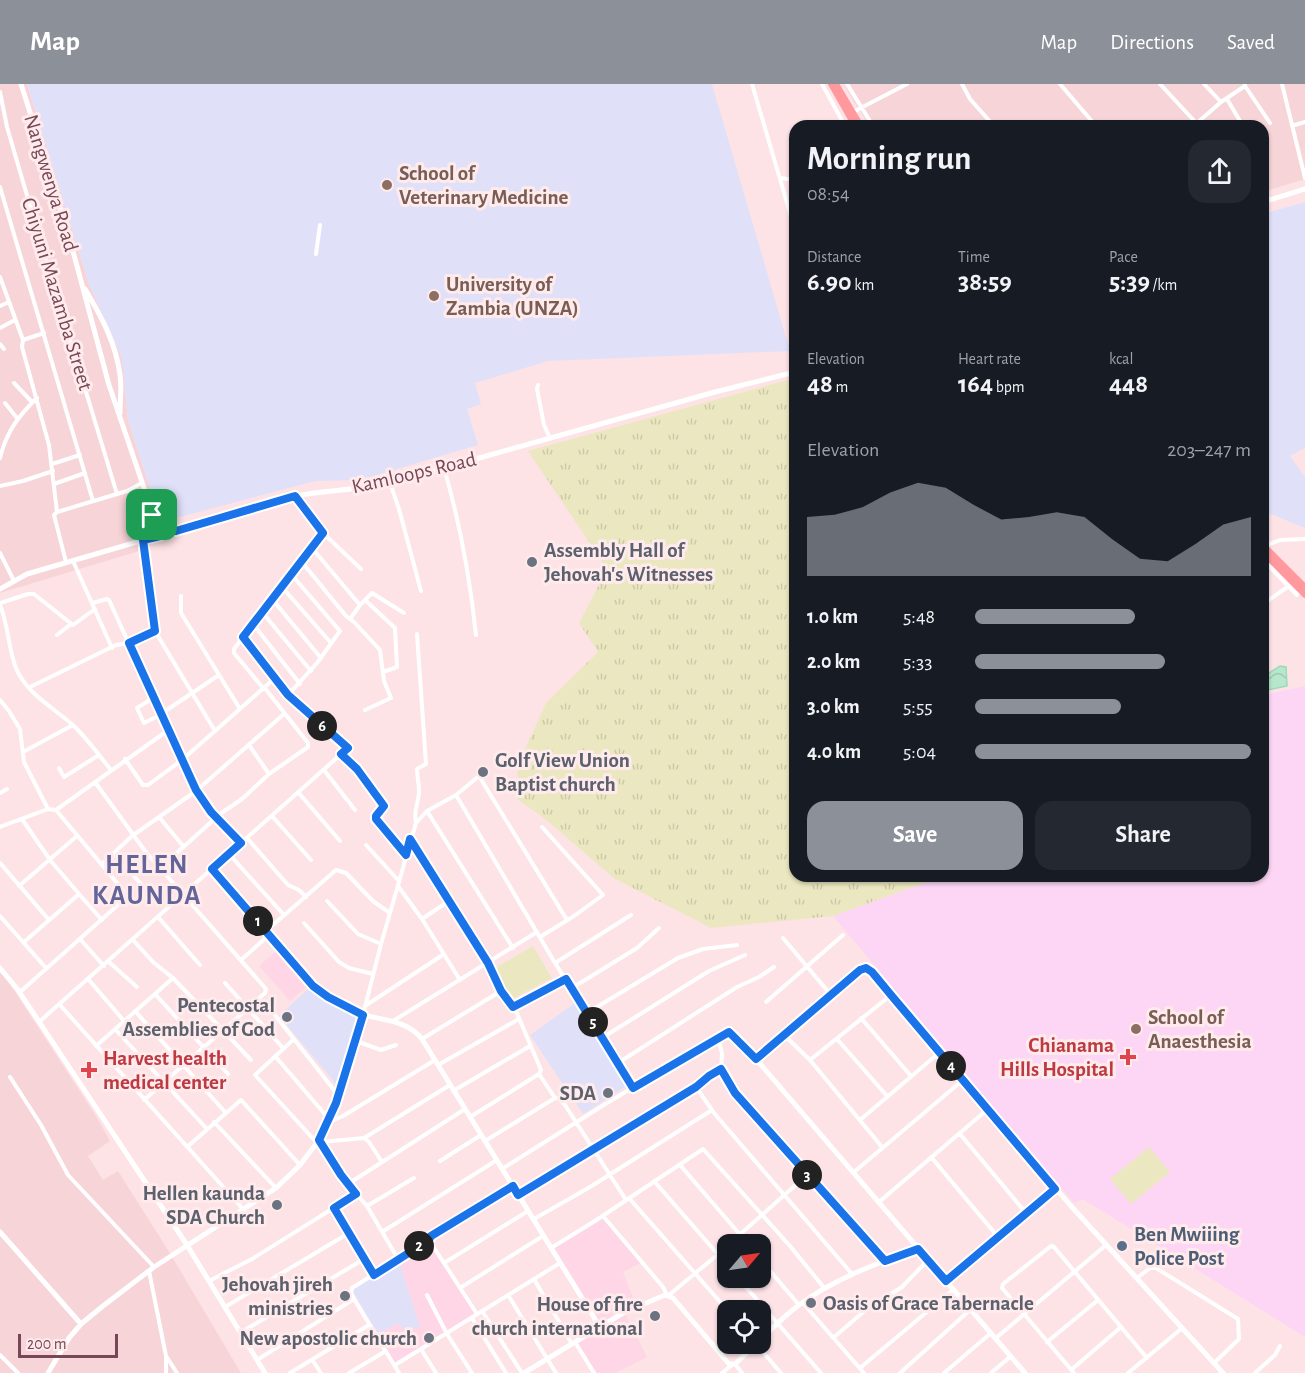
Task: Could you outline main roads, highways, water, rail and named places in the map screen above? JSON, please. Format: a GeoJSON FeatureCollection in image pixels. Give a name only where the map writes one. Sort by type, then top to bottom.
{"type":"FeatureCollection","features":[{"type":"Feature","properties":{"kind":"main road","name":"Nangwenya Road"},"geometry":{"type":"LineString","coordinates":[[21,84],[64,218],[120,419],[160,536]]}},
{"type":"Feature","properties":{"kind":"main road"},"geometry":{"type":"LineString","coordinates":[[831,84],[856,120]]}},
{"type":"Feature","properties":{"kind":"main road"},"geometry":{"type":"LineString","coordinates":[[836,84],[852,120]]}},
{"type":"Feature","properties":{"kind":"main road"},"geometry":{"type":"LineString","coordinates":[[1269,198],[1305,188]]}},
{"type":"Feature","properties":{"kind":"main road","name":"Nangwenya Road"},"geometry":{"type":"LineString","coordinates":[[81,282],[98,310],[114,346],[120,377],[120,419]]}},
{"type":"Feature","properties":{"kind":"main road","name":"Kamloops Road"},"geometry":{"type":"LineString","coordinates":[[0,589],[27,574],[295,496],[321,491],[367,489],[789,374]]}},
{"type":"Feature","properties":{"kind":"main road"},"geometry":{"type":"LineString","coordinates":[[152,515],[159,525],[176,531]]}},
{"type":"Feature","properties":{"kind":"main road"},"geometry":{"type":"LineString","coordinates":[[136,542],[148,535],[153,522],[152,515]]}},
{"type":"Feature","properties":{"kind":"main road"},"geometry":{"type":"LineString","coordinates":[[1269,554],[1302,588],[1305,595]]}},
{"type":"Feature","properties":{"kind":"main road"},"geometry":{"type":"LineString","coordinates":[[0,968],[20,992],[187,1245],[265,1373]]}},
{"type":"Feature","properties":{"kind":"main road"},"geometry":{"type":"LineString","coordinates":[[1025,1373],[756,1059],[860,970],[866,968],[872,972],[1055,1189],[1223,1373]]}},
{"type":"Feature","properties":{"kind":"main road"},"geometry":{"type":"LineString","coordinates":[[48,1373],[69,1338],[81,1324],[152,1269],[276,1188],[300,1165],[319,1142],[329,1121],[363,1015],[412,1028],[423,1039],[600,1327]]}},
{"type":"Feature","properties":{"kind":"main road"},"geometry":{"type":"LineString","coordinates":[[946,1281],[1055,1189]]}},
{"type":"Feature","properties":{"kind":"main road"},"geometry":{"type":"LineString","coordinates":[[0,1232],[81,1324]]}},
{"type":"Feature","properties":{"kind":"main road"},"geometry":{"type":"LineString","coordinates":[[771,1330],[801,1304],[825,1289],[853,1274],[918,1249]]}},
{"type":"Feature","properties":{"kind":"main road"},"geometry":{"type":"LineString","coordinates":[[523,1373],[643,1303],[668,1295],[717,1351]]}},
{"type":"Feature","properties":{"kind":"main road"},"geometry":{"type":"LineString","coordinates":[[720,1354],[733,1364],[744,1354]]}},
{"type":"Feature","properties":{"kind":"water"},"geometry":{"type":"Polygon","coordinates":[[[1280,666],[1286,667],[1287,686],[1269,690],[1269,673],[1280,666]]]}},
{"type":"Feature","properties":{"kind":"place","name":"School of Veterinary Medicine"},"geometry":{"type":"Point","coordinates":[387,185]}},
{"type":"Feature","properties":{"kind":"place","name":"University of Zambia (UNZA)"},"geometry":{"type":"Point","coordinates":[434,296]}},
{"type":"Feature","properties":{"kind":"place","name":"Assembly Hall of Jehovah's Witnesses"},"geometry":{"type":"Point","coordinates":[532,562]}},
{"type":"Feature","properties":{"kind":"place","name":"Golf View Union Baptist church"},"geometry":{"type":"Point","coordinates":[483,772]}},
{"type":"Feature","properties":{"kind":"place","name":"Pentecostal Assemblies of God"},"geometry":{"type":"Point","coordinates":[287,1017]}},
{"type":"Feature","properties":{"kind":"place","name":"School of Anaesthesia"},"geometry":{"type":"Point","coordinates":[1136,1029]}},
{"type":"Feature","properties":{"kind":"place","name":"Chianama Hills Hospital"},"geometry":{"type":"Point","coordinates":[1128,1057]}},
{"type":"Feature","properties":{"kind":"place","name":"Harvest health medical center"},"geometry":{"type":"Point","coordinates":[89,1070]}},
{"type":"Feature","properties":{"kind":"place","name":"SDA"},"geometry":{"type":"Point","coordinates":[608,1093]}},
{"type":"Feature","properties":{"kind":"place","name":"Hellen kaunda SDA Church"},"geometry":{"type":"Point","coordinates":[277,1205]}},
{"type":"Feature","properties":{"kind":"place","name":"Ben Mwiiing Police Post"},"geometry":{"type":"Point","coordinates":[1122,1246]}},
{"type":"Feature","properties":{"kind":"place","name":"Jehovah jireh ministries"},"geometry":{"type":"Point","coordinates":[345,1296]}},
{"type":"Feature","properties":{"kind":"place","name":"Oasis of Grace Tabernacle"},"geometry":{"type":"Point","coordinates":[811,1303]}},
{"type":"Feature","properties":{"kind":"place","name":"House of fire church international"},"geometry":{"type":"Point","coordinates":[655,1316]}},
{"type":"Feature","properties":{"kind":"place","name":"New apostolic church"},"geometry":{"type":"Point","coordinates":[429,1338]}},
{"type":"Feature","properties":{"kind":"district","name":"HELEN KAUNDA"},"geometry":{"type":"Point","coordinates":[147,880]}}]}
